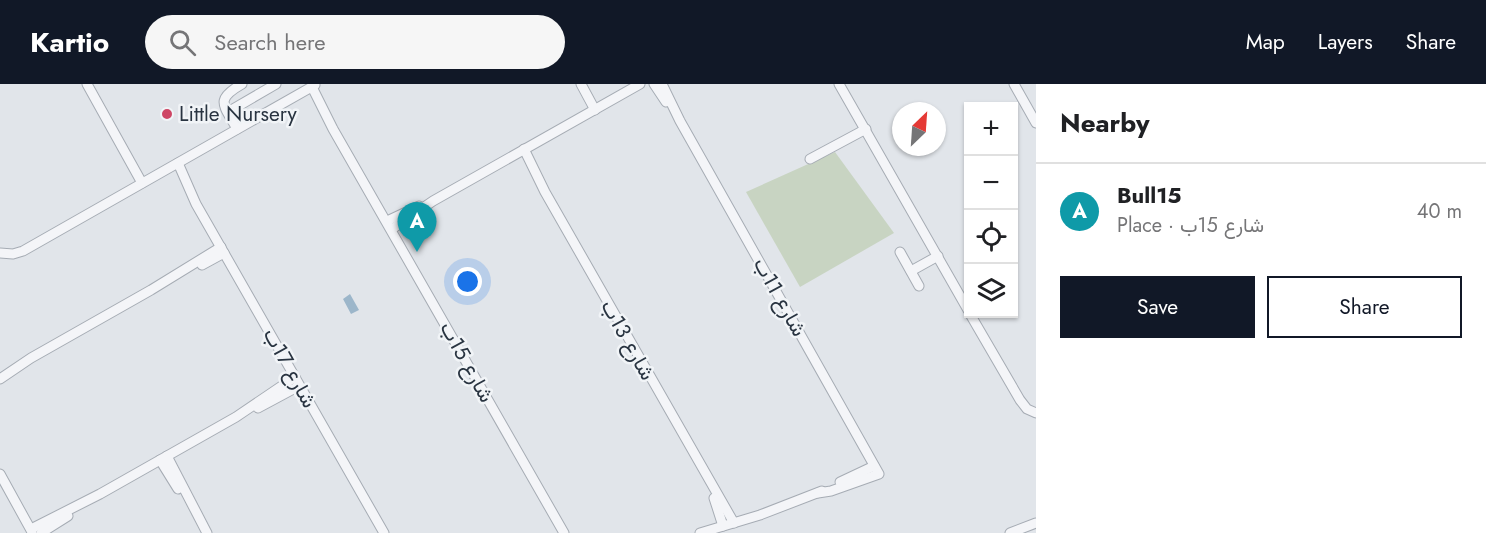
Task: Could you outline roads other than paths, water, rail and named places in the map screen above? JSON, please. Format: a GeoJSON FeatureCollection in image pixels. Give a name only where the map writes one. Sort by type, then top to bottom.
{"type":"FeatureCollection","features":[{"type":"Feature","properties":{"kind":"street"},"geometry":{"type":"LineString","coordinates":[[87,84],[142,183]]}},
{"type":"Feature","properties":{"kind":"street"},"geometry":{"type":"LineString","coordinates":[[237,129],[224,102],[225,96],[242,84]]}},
{"type":"Feature","properties":{"kind":"street"},"geometry":{"type":"LineString","coordinates":[[228,111],[276,84]]}},
{"type":"Feature","properties":{"kind":"street"},"geometry":{"type":"LineString","coordinates":[[580,84],[595,110]]}},
{"type":"Feature","properties":{"kind":"street"},"geometry":{"type":"LineString","coordinates":[[390,225],[640,84]]}},
{"type":"Feature","properties":{"kind":"street","name":"شارع 11ب"},"geometry":{"type":"LineString","coordinates":[[654,84],[680,121]]}},
{"type":"Feature","properties":{"kind":"street","name":"شارع 11ب"},"geometry":{"type":"LineString","coordinates":[[662,84],[680,121],[877,470],[734,523]]}},
{"type":"Feature","properties":{"kind":"street"},"geometry":{"type":"LineString","coordinates":[[840,84],[964,303]]}},
{"type":"Feature","properties":{"kind":"street"},"geometry":{"type":"LineString","coordinates":[[1014,84],[1036,123]]}},
{"type":"Feature","properties":{"kind":"street"},"geometry":{"type":"LineString","coordinates":[[0,253],[13,254],[23,251],[312,87]]}},
{"type":"Feature","properties":{"kind":"street","name":"شارع 15ب"},"geometry":{"type":"LineString","coordinates":[[312,87],[333,129],[390,225],[564,533]]}},
{"type":"Feature","properties":{"kind":"street"},"geometry":{"type":"LineString","coordinates":[[810,159],[866,129]]}},
{"type":"Feature","properties":{"kind":"street","name":"شارع 13ب"},"geometry":{"type":"LineString","coordinates":[[521,151],[734,523]]}},
{"type":"Feature","properties":{"kind":"street","name":"شارع 17ب"},"geometry":{"type":"LineString","coordinates":[[175,165],[384,533]]}},
{"type":"Feature","properties":{"kind":"street"},"geometry":{"type":"LineString","coordinates":[[0,373],[151,290],[165,285],[222,250]]}},
{"type":"Feature","properties":{"kind":"street"},"geometry":{"type":"LineString","coordinates":[[900,252],[919,286]]}},
{"type":"Feature","properties":{"kind":"street"},"geometry":{"type":"LineString","coordinates":[[911,272],[938,256]]}},
{"type":"Feature","properties":{"kind":"street"},"geometry":{"type":"LineString","coordinates":[[972,318],[1020,400],[1027,409],[1036,413]]}},
{"type":"Feature","properties":{"kind":"street"},"geometry":{"type":"LineString","coordinates":[[0,379],[31,358]]}},
{"type":"Feature","properties":{"kind":"street"},"geometry":{"type":"LineString","coordinates":[[0,474],[32,531],[236,417],[250,412],[297,382]]}},
{"type":"Feature","properties":{"kind":"street"},"geometry":{"type":"LineString","coordinates":[[163,458],[187,493],[207,533]]}},
{"type":"Feature","properties":{"kind":"street","name":"شارع 13ب"},"geometry":{"type":"LineString","coordinates":[[712,487],[723,526]]}},
{"type":"Feature","properties":{"kind":"street"},"geometry":{"type":"LineString","coordinates":[[41,533],[100,494]]}},
{"type":"Feature","properties":{"kind":"street"},"geometry":{"type":"LineString","coordinates":[[700,533],[734,523]]}},
{"type":"Feature","properties":{"kind":"street"},"geometry":{"type":"LineString","coordinates":[[1010,533],[1036,523]]}},
{"type":"Feature","properties":{"kind":"water"},"geometry":{"type":"Polygon","coordinates":[[[350,294],[359,310],[351,314],[343,299],[350,294]]]}},
{"type":"Feature","properties":{"kind":"place","name":"Little Nursery"},"geometry":{"type":"Point","coordinates":[167,114]}},
{"type":"Feature","properties":{"kind":"place","name":"Bull15"},"geometry":{"type":"Point","coordinates":[417,252]}}]}
